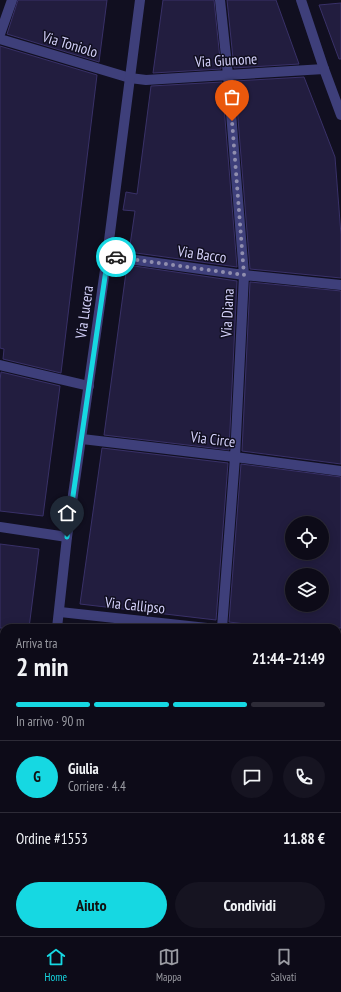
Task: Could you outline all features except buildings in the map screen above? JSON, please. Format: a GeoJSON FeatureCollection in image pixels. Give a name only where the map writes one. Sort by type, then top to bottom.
{"type":"FeatureCollection","features":[{"type":"Feature","properties":{"kind":"street"},"geometry":{"type":"LineString","coordinates":[[0,34],[12,0]]}},
{"type":"Feature","properties":{"kind":"street","name":"Via Lucera"},"geometry":{"type":"LineString","coordinates":[[58,624],[67,537],[108,256],[140,0]]}},
{"type":"Feature","properties":{"kind":"street","name":"Via Diana"},"geometry":{"type":"LineString","coordinates":[[220,0],[228,75],[244,275],[235,457],[222,624]]}},
{"type":"Feature","properties":{"kind":"street"},"geometry":{"type":"LineString","coordinates":[[301,0],[341,115]]}},
{"type":"Feature","properties":{"kind":"street","name":"Via Toniolo"},"geometry":{"type":"LineString","coordinates":[[0,39],[130,78]]}},
{"type":"Feature","properties":{"kind":"street","name":"Via Giunone"},"geometry":{"type":"LineString","coordinates":[[130,78],[146,80],[324,69]]}},
{"type":"Feature","properties":{"kind":"street","name":"Via Bacco"},"geometry":{"type":"LineString","coordinates":[[108,256],[244,275],[341,285]]}},
{"type":"Feature","properties":{"kind":"street"},"geometry":{"type":"LineString","coordinates":[[0,365],[89,386]]}},
{"type":"Feature","properties":{"kind":"street","name":"Via Circe"},"geometry":{"type":"LineString","coordinates":[[82,439],[341,471]]}},
{"type":"Feature","properties":{"kind":"street"},"geometry":{"type":"LineString","coordinates":[[0,527],[67,537]]}},
{"type":"Feature","properties":{"kind":"street","name":"Via Callipso"},"geometry":{"type":"LineString","coordinates":[[60,612],[170,624]]}},
{"type":"Feature","properties":{"kind":"way so far"},"geometry":{"type":"LineString","coordinates":[[116,257],[244,275],[232,121]]}},
{"type":"Feature","properties":{"kind":"route"},"geometry":{"type":"LineString","coordinates":[[67,537],[108,256],[116,257]]}}]}
